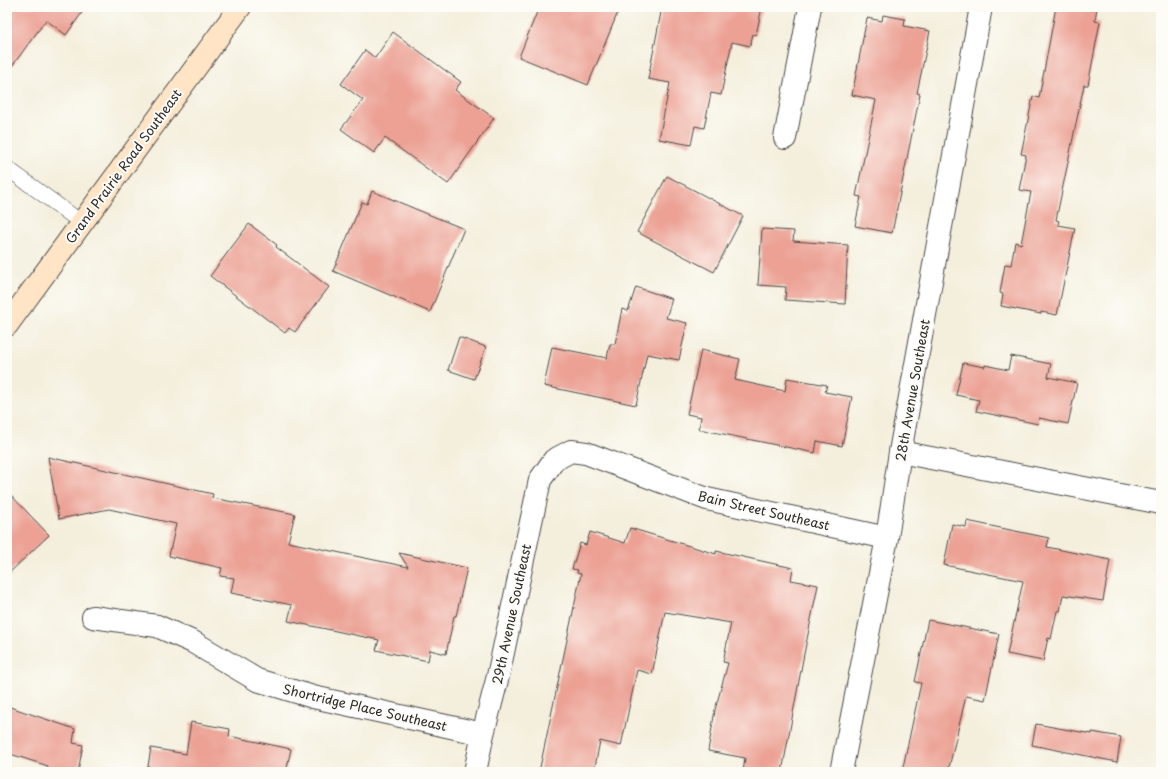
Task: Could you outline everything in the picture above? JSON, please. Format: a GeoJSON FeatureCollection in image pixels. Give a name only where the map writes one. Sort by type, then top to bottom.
{"type":"FeatureCollection","features":[{"type":"Feature","properties":{"kind":"main road","name":"Grand Prairie Road Southeast"},"geometry":{"type":"LineString","coordinates":[[7,325],[240,7]]}},
{"type":"Feature","properties":{"kind":"street"},"geometry":{"type":"LineString","coordinates":[[785,138],[810,7]]}},
{"type":"Feature","properties":{"kind":"street","name":"28th Avenue Southeast"},"geometry":{"type":"LineString","coordinates":[[841,772],[887,538],[900,452],[981,7]]}},
{"type":"Feature","properties":{"kind":"street","name":"Bain Street Southeast"},"geometry":{"type":"LineString","coordinates":[[554,460],[572,451],[586,453],[707,499],[887,538]]}},
{"type":"Feature","properties":{"kind":"street"},"geometry":{"type":"LineString","coordinates":[[900,452],[1161,503]]}},
{"type":"Feature","properties":{"kind":"street","name":"29th Avenue Southeast"},"geometry":{"type":"LineString","coordinates":[[476,772],[483,734],[498,676],[540,480],[554,460]]}},
{"type":"Feature","properties":{"kind":"street","name":"Shortridge Place Southeast"},"geometry":{"type":"LineString","coordinates":[[93,617],[157,626],[193,642],[257,680],[313,697],[483,734]]}},
{"type":"Feature","properties":{"kind":"lane"},"geometry":{"type":"LineString","coordinates":[[7,168],[82,223]]}},
{"type":"Feature","properties":{"kind":"building"},"geometry":{"type":"Polygon","coordinates":[[[7,7],[86,7],[66,35],[46,20],[7,73],[7,7]]]}},
{"type":"Feature","properties":{"kind":"building"},"geometry":{"type":"Polygon","coordinates":[[[539,7],[620,7],[588,85],[519,57],[539,7]]]}},
{"type":"Feature","properties":{"kind":"building"},"geometry":{"type":"Polygon","coordinates":[[[662,7],[762,7],[756,35],[753,34],[750,46],[732,42],[721,95],[711,93],[704,128],[695,126],[691,145],[659,139],[670,83],[648,79],[662,7]]]}},
{"type":"Feature","properties":{"kind":"building"},"geometry":{"type":"Polygon","coordinates":[[[1056,7],[1097,7],[1095,21],[1100,22],[1088,85],[1084,85],[1056,220],[1059,221],[1058,225],[1075,228],[1057,315],[1041,312],[1041,314],[1001,306],[1003,294],[1000,293],[1005,264],[1011,265],[1015,242],[1021,244],[1031,192],[1019,190],[1026,155],[1021,154],[1033,96],[1039,98],[1056,7]]]}},
{"type":"Feature","properties":{"kind":"building"},"geometry":{"type":"Polygon","coordinates":[[[883,15],[905,19],[904,26],[930,31],[917,93],[920,94],[892,233],[855,226],[861,197],[856,196],[876,100],[852,95],[867,18],[882,21],[883,15]]]}},
{"type":"Feature","properties":{"kind":"building"},"geometry":{"type":"Polygon","coordinates":[[[393,32],[461,82],[455,90],[494,118],[448,184],[385,138],[374,153],[341,129],[363,100],[341,84],[365,50],[375,58],[393,32]]]}},
{"type":"Feature","properties":{"kind":"building"},"geometry":{"type":"Polygon","coordinates":[[[667,176],[743,216],[714,272],[637,232],[667,176]]]}},
{"type":"Feature","properties":{"kind":"building"},"geometry":{"type":"Polygon","coordinates":[[[372,191],[464,229],[430,312],[333,271],[362,202],[367,204],[372,191]]]}},
{"type":"Feature","properties":{"kind":"building"},"geometry":{"type":"Polygon","coordinates":[[[249,224],[277,245],[276,247],[329,287],[295,332],[289,328],[285,333],[210,276],[249,224]]]}},
{"type":"Feature","properties":{"kind":"building"},"geometry":{"type":"Polygon","coordinates":[[[762,229],[794,231],[793,241],[848,245],[845,304],[785,300],[786,287],[758,285],[762,229]]]}},
{"type":"Feature","properties":{"kind":"building"},"geometry":{"type":"Polygon","coordinates":[[[636,287],[672,299],[666,318],[687,323],[679,360],[647,354],[636,405],[544,386],[552,347],[607,358],[610,344],[615,344],[622,309],[628,311],[636,287]]]}},
{"type":"Feature","properties":{"kind":"building"},"geometry":{"type":"Polygon","coordinates":[[[459,337],[486,347],[474,379],[448,370],[459,337]]]}},
{"type":"Feature","properties":{"kind":"building"},"geometry":{"type":"Polygon","coordinates":[[[701,350],[740,359],[735,380],[785,391],[787,378],[827,385],[825,392],[852,397],[842,446],[817,441],[815,453],[699,429],[701,417],[687,414],[701,350]]]}},
{"type":"Feature","properties":{"kind":"building"},"geometry":{"type":"Polygon","coordinates":[[[1011,356],[1051,364],[1048,377],[1077,383],[1068,424],[1039,418],[1038,424],[976,411],[979,400],[956,395],[963,363],[985,367],[985,365],[1008,370],[1011,356]]]}},
{"type":"Feature","properties":{"kind":"building"},"geometry":{"type":"Polygon","coordinates":[[[48,457],[213,494],[212,498],[295,514],[288,542],[408,567],[399,553],[467,568],[456,616],[454,616],[446,654],[430,650],[428,661],[376,650],[379,640],[288,621],[292,605],[231,593],[234,578],[220,576],[222,568],[169,556],[176,524],[109,509],[59,519],[48,457]]]}},
{"type":"Feature","properties":{"kind":"building"},"geometry":{"type":"Polygon","coordinates":[[[7,491],[49,535],[7,575],[7,491]]]}},
{"type":"Feature","properties":{"kind":"building"},"geometry":{"type":"Polygon","coordinates":[[[967,521],[1049,538],[1047,547],[1110,560],[1103,601],[1063,595],[1060,611],[1057,611],[1051,639],[1048,638],[1043,661],[1007,654],[1023,581],[944,565],[952,524],[966,527],[967,521]]]}},
{"type":"Feature","properties":{"kind":"building"},"geometry":{"type":"Polygon","coordinates":[[[630,528],[716,554],[716,551],[793,568],[791,580],[818,585],[782,772],[743,772],[745,758],[708,751],[715,710],[728,663],[723,662],[731,623],[665,612],[652,674],[637,670],[621,746],[600,741],[594,772],[539,772],[581,574],[577,573],[578,570],[572,569],[580,543],[586,545],[590,532],[625,543],[630,528]]]}},
{"type":"Feature","properties":{"kind":"building"},"geometry":{"type":"Polygon","coordinates":[[[928,620],[999,634],[985,700],[966,696],[948,772],[902,772],[921,683],[915,682],[928,620]]]}},
{"type":"Feature","properties":{"kind":"building"},"geometry":{"type":"Polygon","coordinates":[[[7,706],[75,729],[73,743],[83,745],[78,772],[47,772],[48,766],[7,753],[7,706]]]}},
{"type":"Feature","properties":{"kind":"building"},"geometry":{"type":"Polygon","coordinates":[[[191,722],[230,729],[229,736],[291,749],[286,772],[147,772],[151,748],[186,754],[191,722]]]}},
{"type":"Feature","properties":{"kind":"building"},"geometry":{"type":"Polygon","coordinates":[[[1036,724],[1092,734],[1092,732],[1121,737],[1117,762],[1032,745],[1036,724]]]}}]}
